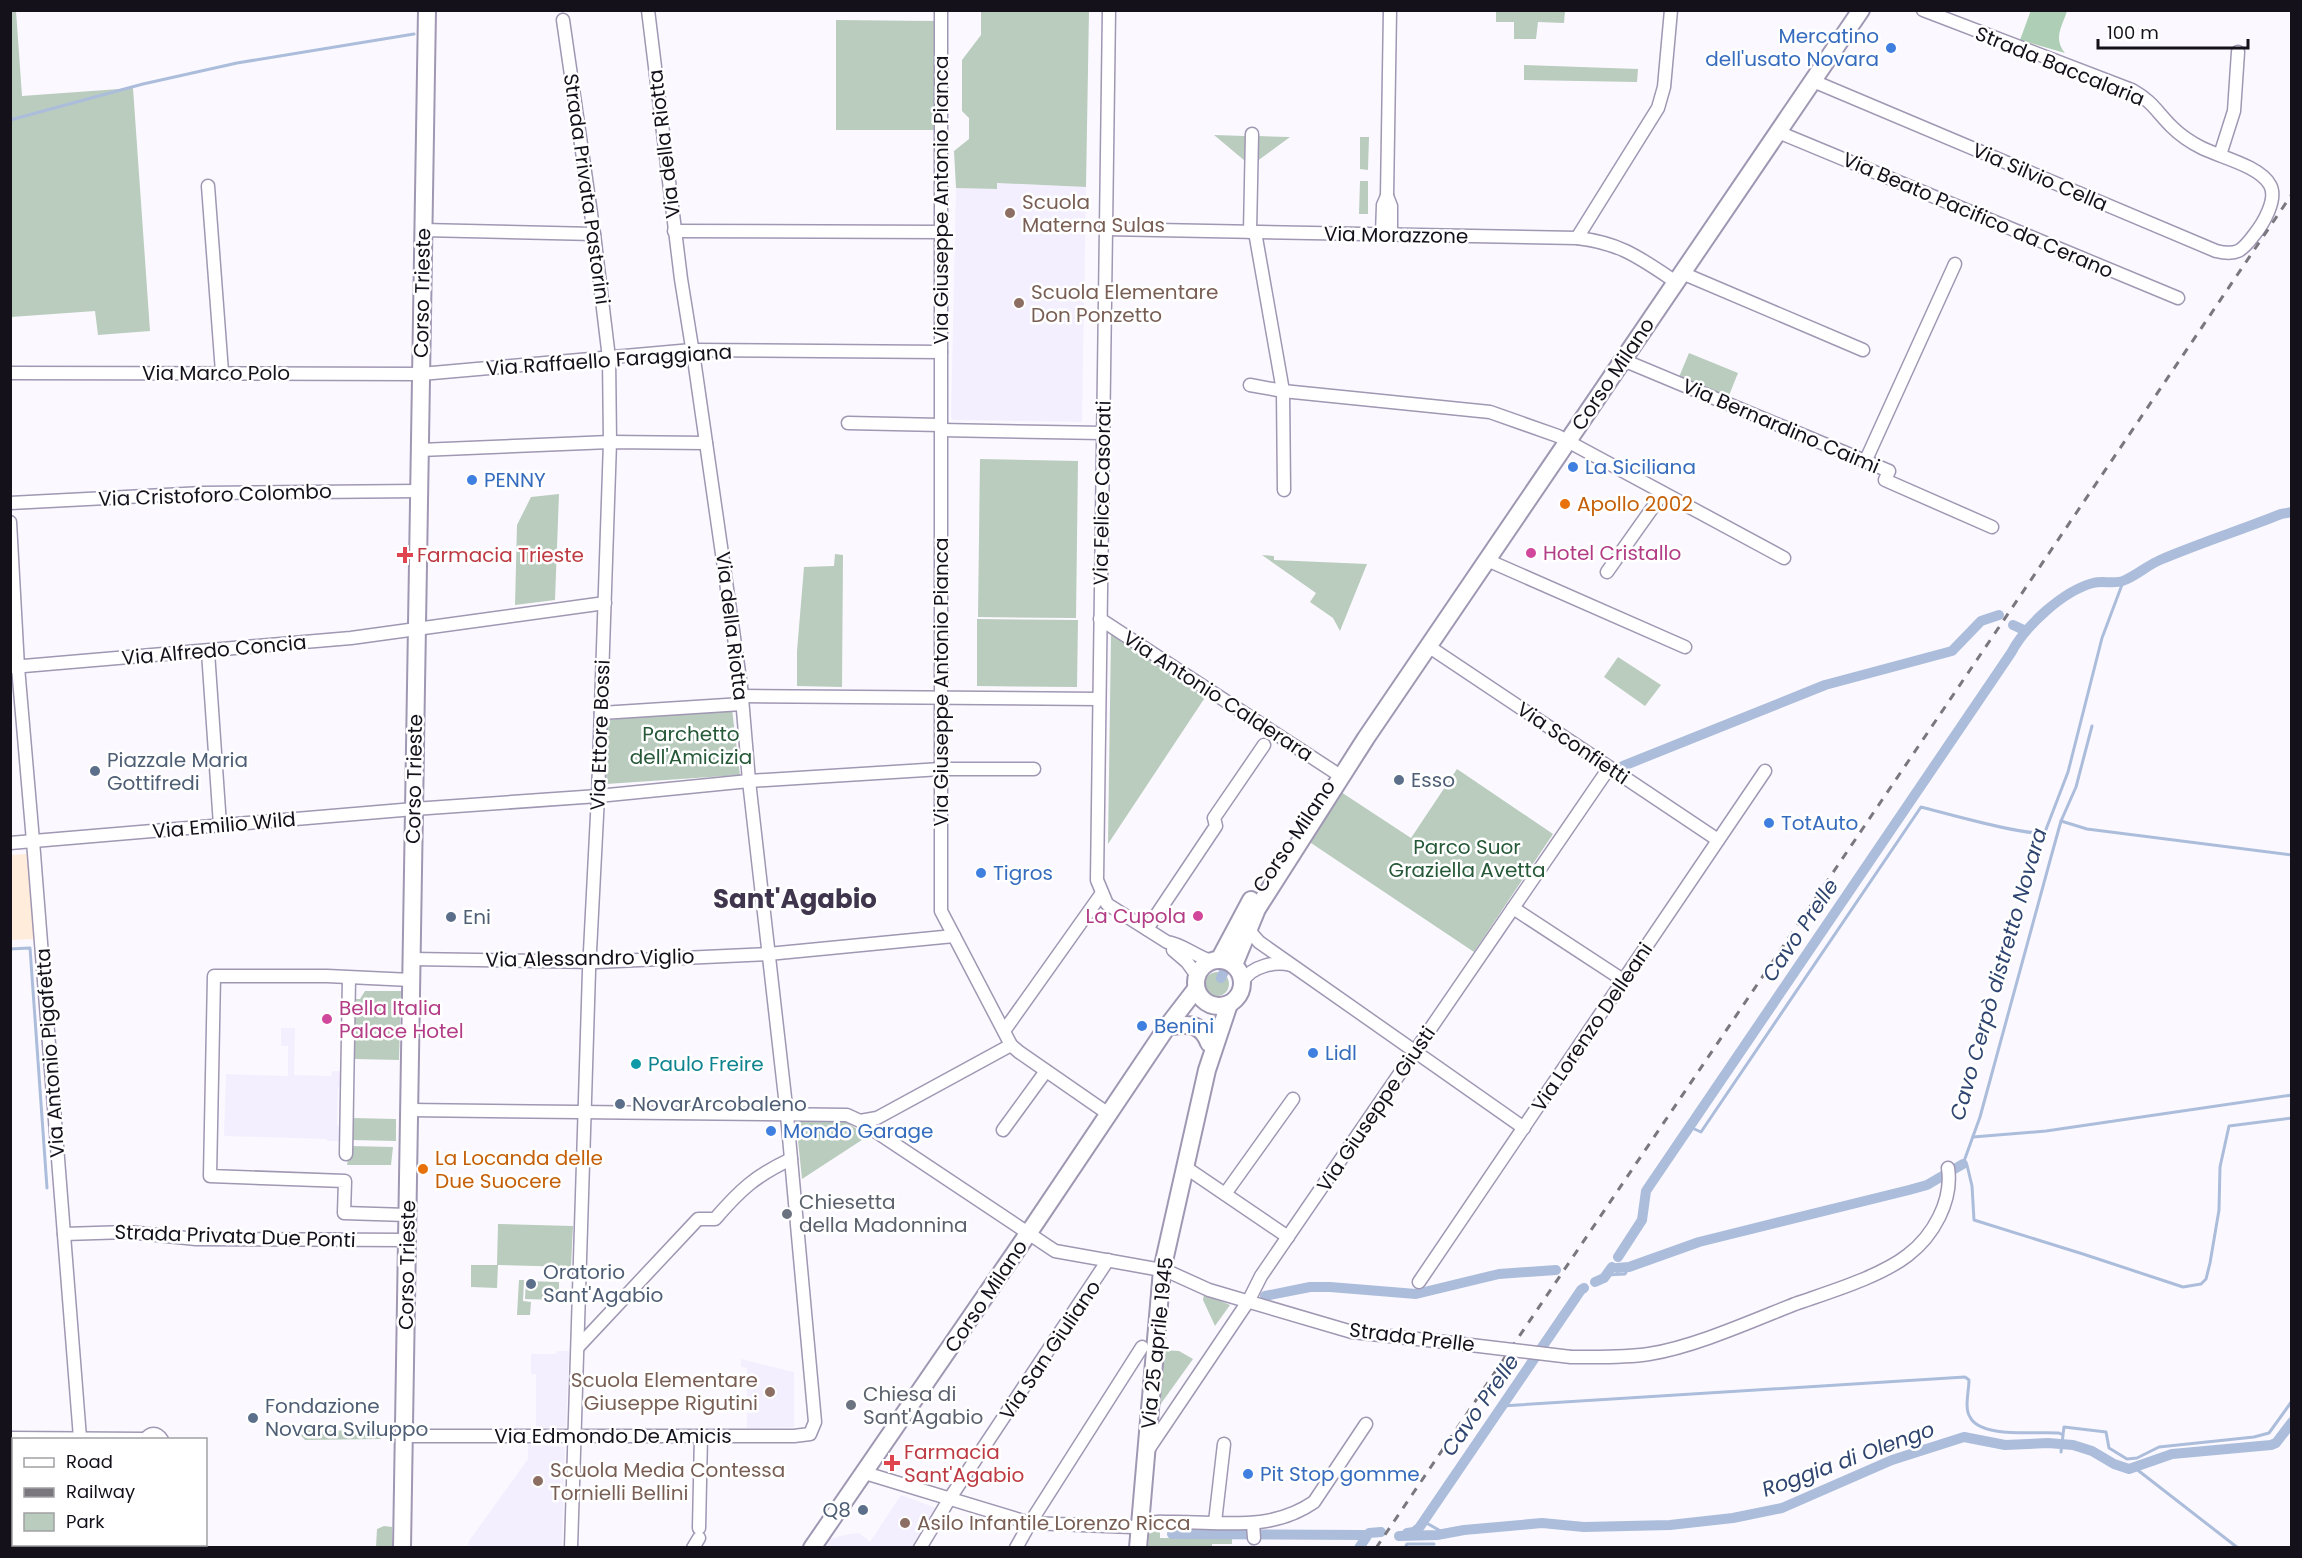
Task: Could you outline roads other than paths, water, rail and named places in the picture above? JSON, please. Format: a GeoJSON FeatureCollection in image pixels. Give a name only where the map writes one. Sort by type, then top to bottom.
{"type":"FeatureCollection","features":[{"type":"Feature","properties":{"kind":"main road","name":"Corso Trieste"},"geometry":{"type":"LineString","coordinates":[[402,1548],[427,10]]}},
{"type":"Feature","properties":{"kind":"main road","name":"Corso Milano"},"geometry":{"type":"LineString","coordinates":[[1236,943],[1250,927],[1257,909],[1366,738],[1861,10]]}},
{"type":"Feature","properties":{"kind":"main road","name":"Corso Milano"},"geometry":{"type":"LineString","coordinates":[[1236,943],[1248,905],[1336,773],[1366,738]]}},
{"type":"Feature","properties":{"kind":"main road"},"geometry":{"type":"LineString","coordinates":[[1257,909],[1257,903],[1338,776],[1336,773]]}},
{"type":"Feature","properties":{"kind":"main road"},"geometry":{"type":"LineString","coordinates":[[1228,967],[1203,966],[1196,982],[1200,997],[1212,1013],[1229,1004],[1240,994],[1228,967],[1236,943]]}},
{"type":"Feature","properties":{"kind":"main road","name":"Corso Milano"},"geometry":{"type":"LineString","coordinates":[[812,1548],[1110,1115],[1184,1004],[1196,982]]}},
{"type":"Feature","properties":{"kind":"main road","name":"Corso Milano"},"geometry":{"type":"LineString","coordinates":[[1157,1042],[1198,1005],[1212,1013]]}},
{"type":"Feature","properties":{"kind":"main road","name":"Via 25 aprile 1945"},"geometry":{"type":"LineString","coordinates":[[1207,1070],[1212,1013]]}},
{"type":"Feature","properties":{"kind":"main road","name":"Via 25 aprile 1945"},"geometry":{"type":"LineString","coordinates":[[1139,1538],[1162,1270],[1207,1070],[1212,1013]]}},
{"type":"Feature","properties":{"kind":"main road"},"geometry":{"type":"LineString","coordinates":[[1173,1026],[1195,1027],[1205,1032],[1209,1043]]}},
{"type":"Feature","properties":{"kind":"street","name":"Via della Riotta"},"geometry":{"type":"LineString","coordinates":[[648,10],[674,231],[742,700],[748,781],[787,1115],[815,1422]]}},
{"type":"Feature","properties":{"kind":"street","name":"Via Giuseppe Antonio Pianca"},"geometry":{"type":"LineString","coordinates":[[941,10],[941,911],[1012,1046]]}},
{"type":"Feature","properties":{"kind":"street","name":"Via Felice Casorati"},"geometry":{"type":"LineString","coordinates":[[1102,893],[1097,880],[1096,854],[1109,10]]}},
{"type":"Feature","properties":{"kind":"street"},"geometry":{"type":"LineString","coordinates":[[1387,235],[1383,205],[1387,196],[1390,10]]}},
{"type":"Feature","properties":{"kind":"street"},"geometry":{"type":"LineString","coordinates":[[1577,238],[1660,104],[1664,87],[1671,10]]}},
{"type":"Feature","properties":{"kind":"street","name":"Strada Baccalaria"},"geometry":{"type":"LineString","coordinates":[[1923,10],[2132,90],[2145,98],[2179,133],[2203,148],[2263,176],[2272,186],[2272,201],[2260,227]]}},
{"type":"Feature","properties":{"kind":"street","name":"Strada Privata Pastorini"},"geometry":{"type":"LineString","coordinates":[[563,20],[594,234],[609,358]]}},
{"type":"Feature","properties":{"kind":"street"},"geometry":{"type":"LineString","coordinates":[[2220,155],[2234,111],[2238,52]]}},
{"type":"Feature","properties":{"kind":"street","name":"Via Silvio Cella"},"geometry":{"type":"LineString","coordinates":[[1813,81],[2216,252],[2230,254],[2243,249],[2260,227]]}},
{"type":"Feature","properties":{"kind":"street","name":"Via Beato Pacifico da Cerano"},"geometry":{"type":"LineString","coordinates":[[1778,132],[2178,298]]}},
{"type":"Feature","properties":{"kind":"street"},"geometry":{"type":"LineString","coordinates":[[1252,134],[1253,232],[1283,391],[1284,490]]}},
{"type":"Feature","properties":{"kind":"street"},"geometry":{"type":"LineString","coordinates":[[208,186],[222,372]]}},
{"type":"Feature","properties":{"kind":"street","name":"Via Morazzone"},"geometry":{"type":"LineString","coordinates":[[1106,229],[1577,238],[1601,241],[1621,247],[1679,277],[1863,350]]}},
{"type":"Feature","properties":{"kind":"street"},"geometry":{"type":"LineString","coordinates":[[423,230],[594,234]]}},
{"type":"Feature","properties":{"kind":"street"},"geometry":{"type":"LineString","coordinates":[[674,231],[941,232]]}},
{"type":"Feature","properties":{"kind":"street"},"geometry":{"type":"LineString","coordinates":[[1865,462],[1955,264]]}},
{"type":"Feature","properties":{"kind":"street","name":"Via Raffaello Faraggiana"},"geometry":{"type":"LineString","coordinates":[[421,374],[692,350],[941,352]]}},
{"type":"Feature","properties":{"kind":"street","name":"Via Ettore Bossi"},"geometry":{"type":"LineString","coordinates":[[571,1548],[610,442],[609,358]]}},
{"type":"Feature","properties":{"kind":"street","name":"Via Bernardino Caimi"},"geometry":{"type":"LineString","coordinates":[[1623,360],[1889,471],[1885,480],[1992,527]]}},
{"type":"Feature","properties":{"kind":"street","name":"Via Marco Polo"},"geometry":{"type":"LineString","coordinates":[[10,373],[421,374]]}},
{"type":"Feature","properties":{"kind":"street"},"geometry":{"type":"LineString","coordinates":[[1250,384],[1283,391],[1490,411],[1558,436],[1784,558]]}},
{"type":"Feature","properties":{"kind":"street"},"geometry":{"type":"LineString","coordinates":[[848,423],[1103,433]]}},
{"type":"Feature","properties":{"kind":"street"},"geometry":{"type":"LineString","coordinates":[[420,450],[610,442],[706,443]]}},
{"type":"Feature","properties":{"kind":"street","name":"Via Cristoforo Colombo"},"geometry":{"type":"LineString","coordinates":[[10,503],[203,493],[419,491]]}},
{"type":"Feature","properties":{"kind":"street"},"geometry":{"type":"LineString","coordinates":[[1607,572],[1663,493]]}},
{"type":"Feature","properties":{"kind":"street","name":"Via Antonio Pigafetta"},"geometry":{"type":"LineString","coordinates":[[10,522],[14,667],[33,841],[80,1438]]}},
{"type":"Feature","properties":{"kind":"street"},"geometry":{"type":"LineString","coordinates":[[1487,560],[1685,647]]}},
{"type":"Feature","properties":{"kind":"street","name":"Via Alfredo Concia"},"geometry":{"type":"LineString","coordinates":[[14,667],[208,652],[417,629],[604,603]]}},
{"type":"Feature","properties":{"kind":"street","name":"Via Antonio Calderara"},"geometry":{"type":"LineString","coordinates":[[1100,619],[1336,773]]}},
{"type":"Feature","properties":{"kind":"street","name":"Via Sconfietti"},"geometry":{"type":"LineString","coordinates":[[1428,646],[1718,840]]}},
{"type":"Feature","properties":{"kind":"street"},"geometry":{"type":"LineString","coordinates":[[208,652],[220,825]]}},
{"type":"Feature","properties":{"kind":"street"},"geometry":{"type":"LineString","coordinates":[[601,713],[742,700],[1099,699]]}},
{"type":"Feature","properties":{"kind":"street"},"geometry":{"type":"LineString","coordinates":[[1147,929],[1216,826],[1214,818],[1264,745]]}},
{"type":"Feature","properties":{"kind":"street","name":"Via Giuseppe Giusti"},"geometry":{"type":"LineString","coordinates":[[1146,1452],[1249,1300],[1261,1276],[1609,768]]}},
{"type":"Feature","properties":{"kind":"street","name":"Via Emilio Wild"},"geometry":{"type":"LineString","coordinates":[[10,843],[598,796],[748,781],[941,769],[1034,769]]}},
{"type":"Feature","properties":{"kind":"street","name":"Via Lorenzo Delleani"},"geometry":{"type":"LineString","coordinates":[[1419,1282],[1765,771]]}},
{"type":"Feature","properties":{"kind":"street"},"geometry":{"type":"LineString","coordinates":[[1102,893],[1107,904],[1167,942],[1187,962],[1196,982]]}},
{"type":"Feature","properties":{"kind":"street"},"geometry":{"type":"LineString","coordinates":[[1004,1031],[1102,893]]}},
{"type":"Feature","properties":{"kind":"street"},"geometry":{"type":"LineString","coordinates":[[1513,908],[1623,980]]}},
{"type":"Feature","properties":{"kind":"street"},"geometry":{"type":"LineString","coordinates":[[1250,927],[1252,934],[1259,942],[1524,1128]]}},
{"type":"Feature","properties":{"kind":"street","name":"Via Alessandro Viglio"},"geometry":{"type":"LineString","coordinates":[[411,959],[590,961],[768,954],[954,936]]}},
{"type":"Feature","properties":{"kind":"street"},"geometry":{"type":"LineString","coordinates":[[1167,942],[1176,943],[1190,953],[1228,967],[1289,964]]}},
{"type":"Feature","properties":{"kind":"street"},"geometry":{"type":"LineString","coordinates":[[407,1215],[344,1213],[345,1181],[210,1176],[214,976],[327,976],[411,980]]}},
{"type":"Feature","properties":{"kind":"street"},"geometry":{"type":"LineString","coordinates":[[346,1154],[349,978]]}},
{"type":"Feature","properties":{"kind":"street"},"geometry":{"type":"LineString","coordinates":[[409,1110],[847,1115],[860,1121],[876,1118],[1012,1046],[1110,1115]]}},
{"type":"Feature","properties":{"kind":"street"},"geometry":{"type":"LineString","coordinates":[[1003,1130],[1046,1071]]}},
{"type":"Feature","properties":{"kind":"street"},"geometry":{"type":"LineString","coordinates":[[1225,1194],[1293,1099]]}},
{"type":"Feature","properties":{"kind":"street","name":"Strada Prelle"},"geometry":{"type":"LineString","coordinates":[[860,1121],[1055,1251],[1162,1270],[1209,1290],[1352,1332],[1571,1357],[1617,1357],[1660,1352],[1732,1328],[1872,1275],[1908,1256],[1930,1233],[1947,1199],[1948,1171]]}},
{"type":"Feature","properties":{"kind":"street"},"geometry":{"type":"LineString","coordinates":[[578,1347],[698,1219],[715,1219],[740,1190],[767,1171],[791,1160]]}},
{"type":"Feature","properties":{"kind":"street"},"geometry":{"type":"LineString","coordinates":[[1185,1167],[1288,1237]]}},
{"type":"Feature","properties":{"kind":"street","name":"Strada Privata Due Ponti"},"geometry":{"type":"LineString","coordinates":[[64,1234],[128,1232],[196,1239],[407,1239]]}},
{"type":"Feature","properties":{"kind":"street","name":"Via San Giuliano"},"geometry":{"type":"LineString","coordinates":[[920,1548],[950,1498],[1108,1260]]}},
{"type":"Feature","properties":{"kind":"street"},"geometry":{"type":"LineString","coordinates":[[1016,1548],[1030,1522],[1142,1347]]}},
{"type":"Feature","properties":{"kind":"street","name":"Via Edmondo De Amicis"},"geometry":{"type":"LineString","coordinates":[[404,1436],[810,1434],[815,1422]]}},
{"type":"Feature","properties":{"kind":"street"},"geometry":{"type":"LineString","coordinates":[[865,1473],[1030,1522],[1139,1538],[1150,1522],[1215,1522],[1253,1531],[1302,1510],[1314,1502],[1366,1424]]}},
{"type":"Feature","properties":{"kind":"street"},"geometry":{"type":"LineString","coordinates":[[147,1438],[154,1434],[160,1438]]}},
{"type":"Feature","properties":{"kind":"street"},"geometry":{"type":"LineString","coordinates":[[697,1538],[700,1436]]}},
{"type":"Feature","properties":{"kind":"street"},"geometry":{"type":"LineString","coordinates":[[10,1438],[80,1438]]}},
{"type":"Feature","properties":{"kind":"street"},"geometry":{"type":"LineString","coordinates":[[1215,1522],[1224,1444]]}},
{"type":"Feature","properties":{"kind":"waterway"},"geometry":{"type":"LineString","coordinates":[[10,120],[143,84],[237,63],[414,34]]}},
{"type":"Feature","properties":{"kind":"waterway","name":"Cavo Prelle"},"geometry":{"type":"LineString","coordinates":[[1618,1257],[1642,1220],[1646,1191],[2017,643],[2035,621],[2081,587],[2097,582],[2121,581],[2175,554],[2281,514],[2292,512]]}},
{"type":"Feature","properties":{"kind":"waterway"},"geometry":{"type":"LineString","coordinates":[[1690,1127],[1701,1132],[1921,807],[2005,828],[2045,832],[2068,772],[2102,638],[2123,582]]}},
{"type":"Feature","properties":{"kind":"waterway"},"geometry":{"type":"LineString","coordinates":[[1623,766],[1825,685],[1952,651],[1981,621],[1999,615]]}},
{"type":"Feature","properties":{"kind":"waterway"},"geometry":{"type":"LineString","coordinates":[[2013,625],[2026,631]]}},
{"type":"Feature","properties":{"kind":"waterway","name":"Cavo Cerpò distretto Novara"},"geometry":{"type":"LineString","coordinates":[[2092,726],[2076,787],[2061,821],[1980,1117],[1963,1164],[1967,1165],[1972,1186],[1974,1220],[2183,1287],[2201,1284],[2206,1279],[2210,1263],[2219,1210],[2220,1167],[2229,1126],[2292,1118]]}},
{"type":"Feature","properties":{"kind":"waterway","name":"Cavo Cerpò distretto Novara"},"geometry":{"type":"LineString","coordinates":[[2061,821],[2087,829],[2292,855]]}},
{"type":"Feature","properties":{"kind":"waterway"},"geometry":{"type":"LineString","coordinates":[[10,949],[30,948],[47,1188]]}},
{"type":"Feature","properties":{"kind":"waterway"},"geometry":{"type":"LineString","coordinates":[[1221,978],[1232,954]]}},
{"type":"Feature","properties":{"kind":"waterway","name":"Cavo Cerpò distretto Novara"},"geometry":{"type":"LineString","coordinates":[[1973,1137],[2046,1131],[2292,1095]]}},
{"type":"Feature","properties":{"kind":"waterway","name":"Cavo Cerpò distretto Novara"},"geometry":{"type":"LineString","coordinates":[[1617,1268],[1629,1267],[1699,1242],[1927,1185],[1963,1164]]}},
{"type":"Feature","properties":{"kind":"waterway","name":"Cavo Prelle"},"geometry":{"type":"LineString","coordinates":[[1595,1282],[1604,1278],[1612,1267]]}},
{"type":"Feature","properties":{"kind":"waterway"},"geometry":{"type":"LineString","coordinates":[[1607,1275],[1625,1274],[1629,1267]]}},
{"type":"Feature","properties":{"kind":"waterway"},"geometry":{"type":"LineString","coordinates":[[1265,1296],[1310,1287],[1416,1294],[1499,1274],[1556,1270]]}},
{"type":"Feature","properties":{"kind":"waterway","name":"Cavo Prelle"},"geometry":{"type":"LineString","coordinates":[[1407,1533],[1419,1528],[1584,1288]]}},
{"type":"Feature","properties":{"kind":"waterway"},"geometry":{"type":"LineString","coordinates":[[1502,1406],[1965,1377],[1969,1380],[1968,1413],[1976,1424],[1997,1431],[2059,1433],[2063,1435],[2061,1452]]}},
{"type":"Feature","properties":{"kind":"waterway"},"geometry":{"type":"LineString","coordinates":[[2063,1434],[2064,1427],[2106,1432],[2109,1448],[2127,1459],[2137,1458],[2159,1447],[2254,1437],[2269,1433],[2292,1401]]}},
{"type":"Feature","properties":{"kind":"waterway","name":"Roggia di Olengo"},"geometry":{"type":"LineString","coordinates":[[1399,1536],[1437,1535],[1464,1530],[1542,1523],[1584,1527],[1670,1525],[1733,1518],[1782,1508],[1892,1460],[1964,1437],[2005,1445],[2048,1443],[2073,1445],[2092,1451],[2114,1464],[2129,1469],[2172,1454],[2271,1445],[2276,1443],[2292,1422]]}},
{"type":"Feature","properties":{"kind":"waterway"},"geometry":{"type":"LineString","coordinates":[[2135,1468],[2238,1548]]}},
{"type":"Feature","properties":{"kind":"waterway"},"geometry":{"type":"LineString","coordinates":[[1423,1521],[1444,1533]]}},
{"type":"Feature","properties":{"kind":"waterway","name":"Cavo Prelle"},"geometry":{"type":"LineString","coordinates":[[1359,1548],[1369,1533],[1381,1532]]}},
{"type":"Feature","properties":{"kind":"waterway","name":"Roggia di Olengo"},"geometry":{"type":"LineString","coordinates":[[1172,1534],[1364,1535]]}},
{"type":"Feature","properties":{"kind":"waterway"},"geometry":{"type":"LineString","coordinates":[[1405,1548],[1407,1544],[1434,1544]]}},
{"type":"Feature","properties":{"kind":"railway"},"geometry":{"type":"LineString","coordinates":[[1376,1548],[2292,194]]}},
{"type":"Feature","properties":{"kind":"place","name":"Mercatino dell'usato Novara"},"geometry":{"type":"Point","coordinates":[1891,48]}},
{"type":"Feature","properties":{"kind":"place","name":"Scuola Materna Sulas"},"geometry":{"type":"Point","coordinates":[1010,213]}},
{"type":"Feature","properties":{"kind":"place","name":"Scuola Elementare Don Ponzetto"},"geometry":{"type":"Point","coordinates":[1019,303]}},
{"type":"Feature","properties":{"kind":"place","name":"La Siciliana"},"geometry":{"type":"Point","coordinates":[1573,467]}},
{"type":"Feature","properties":{"kind":"place","name":"PENNY"},"geometry":{"type":"Point","coordinates":[472,480]}},
{"type":"Feature","properties":{"kind":"place","name":"Apollo 2002"},"geometry":{"type":"Point","coordinates":[1565,504]}},
{"type":"Feature","properties":{"kind":"place","name":"Hotel Cristallo"},"geometry":{"type":"Point","coordinates":[1531,553]}},
{"type":"Feature","properties":{"kind":"place","name":"Farmacia Trieste"},"geometry":{"type":"Point","coordinates":[405,555]}},
{"type":"Feature","properties":{"kind":"place","name":"Piazzale Maria Gottifredi"},"geometry":{"type":"Point","coordinates":[95,771]}},
{"type":"Feature","properties":{"kind":"place","name":"Esso"},"geometry":{"type":"Point","coordinates":[1399,780]}},
{"type":"Feature","properties":{"kind":"place","name":"TotAuto"},"geometry":{"type":"Point","coordinates":[1769,823]}},
{"type":"Feature","properties":{"kind":"place","name":"Tigros"},"geometry":{"type":"Point","coordinates":[981,873]}},
{"type":"Feature","properties":{"kind":"place","name":"La Cupola"},"geometry":{"type":"Point","coordinates":[1198,916]}},
{"type":"Feature","properties":{"kind":"place","name":"Eni"},"geometry":{"type":"Point","coordinates":[451,917]}},
{"type":"Feature","properties":{"kind":"place","name":"Bella Italia Palace Hotel"},"geometry":{"type":"Point","coordinates":[327,1019]}},
{"type":"Feature","properties":{"kind":"place","name":"Benini"},"geometry":{"type":"Point","coordinates":[1142,1026]}},
{"type":"Feature","properties":{"kind":"place","name":"Lidl"},"geometry":{"type":"Point","coordinates":[1313,1053]}},
{"type":"Feature","properties":{"kind":"place","name":"Paulo Freire"},"geometry":{"type":"Point","coordinates":[636,1064]}},
{"type":"Feature","properties":{"kind":"place","name":"NovarArcobaleno"},"geometry":{"type":"Point","coordinates":[620,1104]}},
{"type":"Feature","properties":{"kind":"place","name":"Mondo Garage"},"geometry":{"type":"Point","coordinates":[771,1131]}},
{"type":"Feature","properties":{"kind":"place","name":"La Locanda delle Due Suocere"},"geometry":{"type":"Point","coordinates":[423,1169]}},
{"type":"Feature","properties":{"kind":"place","name":"Chiesetta della Madonnina"},"geometry":{"type":"Point","coordinates":[787,1214]}},
{"type":"Feature","properties":{"kind":"place","name":"Oratorio Sant'Agabio"},"geometry":{"type":"Point","coordinates":[531,1284]}},
{"type":"Feature","properties":{"kind":"place","name":"Scuola Elementare Giuseppe Rigutini"},"geometry":{"type":"Point","coordinates":[770,1392]}},
{"type":"Feature","properties":{"kind":"place","name":"Chiesa di Sant'Agabio"},"geometry":{"type":"Point","coordinates":[851,1405]}},
{"type":"Feature","properties":{"kind":"place","name":"Fondazione Novara Sviluppo"},"geometry":{"type":"Point","coordinates":[253,1418]}},
{"type":"Feature","properties":{"kind":"place","name":"Farmacia Sant'Agabio"},"geometry":{"type":"Point","coordinates":[892,1463]}},
{"type":"Feature","properties":{"kind":"place","name":"Pit Stop gomme"},"geometry":{"type":"Point","coordinates":[1248,1474]}},
{"type":"Feature","properties":{"kind":"place","name":"Scuola Media Contessa Tornielli Bellini"},"geometry":{"type":"Point","coordinates":[538,1481]}},
{"type":"Feature","properties":{"kind":"place","name":"Q8"},"geometry":{"type":"Point","coordinates":[863,1510]}},
{"type":"Feature","properties":{"kind":"place","name":"Asilo Infantile Lorenzo Ricca"},"geometry":{"type":"Point","coordinates":[905,1523]}},
{"type":"Feature","properties":{"kind":"district","name":"Sant'Agabio"},"geometry":{"type":"Point","coordinates":[795,899]}},
{"type":"Feature","properties":{"kind":"park label","name":"Parchetto dell'Amicizia"},"geometry":{"type":"Point","coordinates":[691,746]}},
{"type":"Feature","properties":{"kind":"park label","name":"Parco Suor Graziella Avetta"},"geometry":{"type":"Point","coordinates":[1467,858]}}]}
